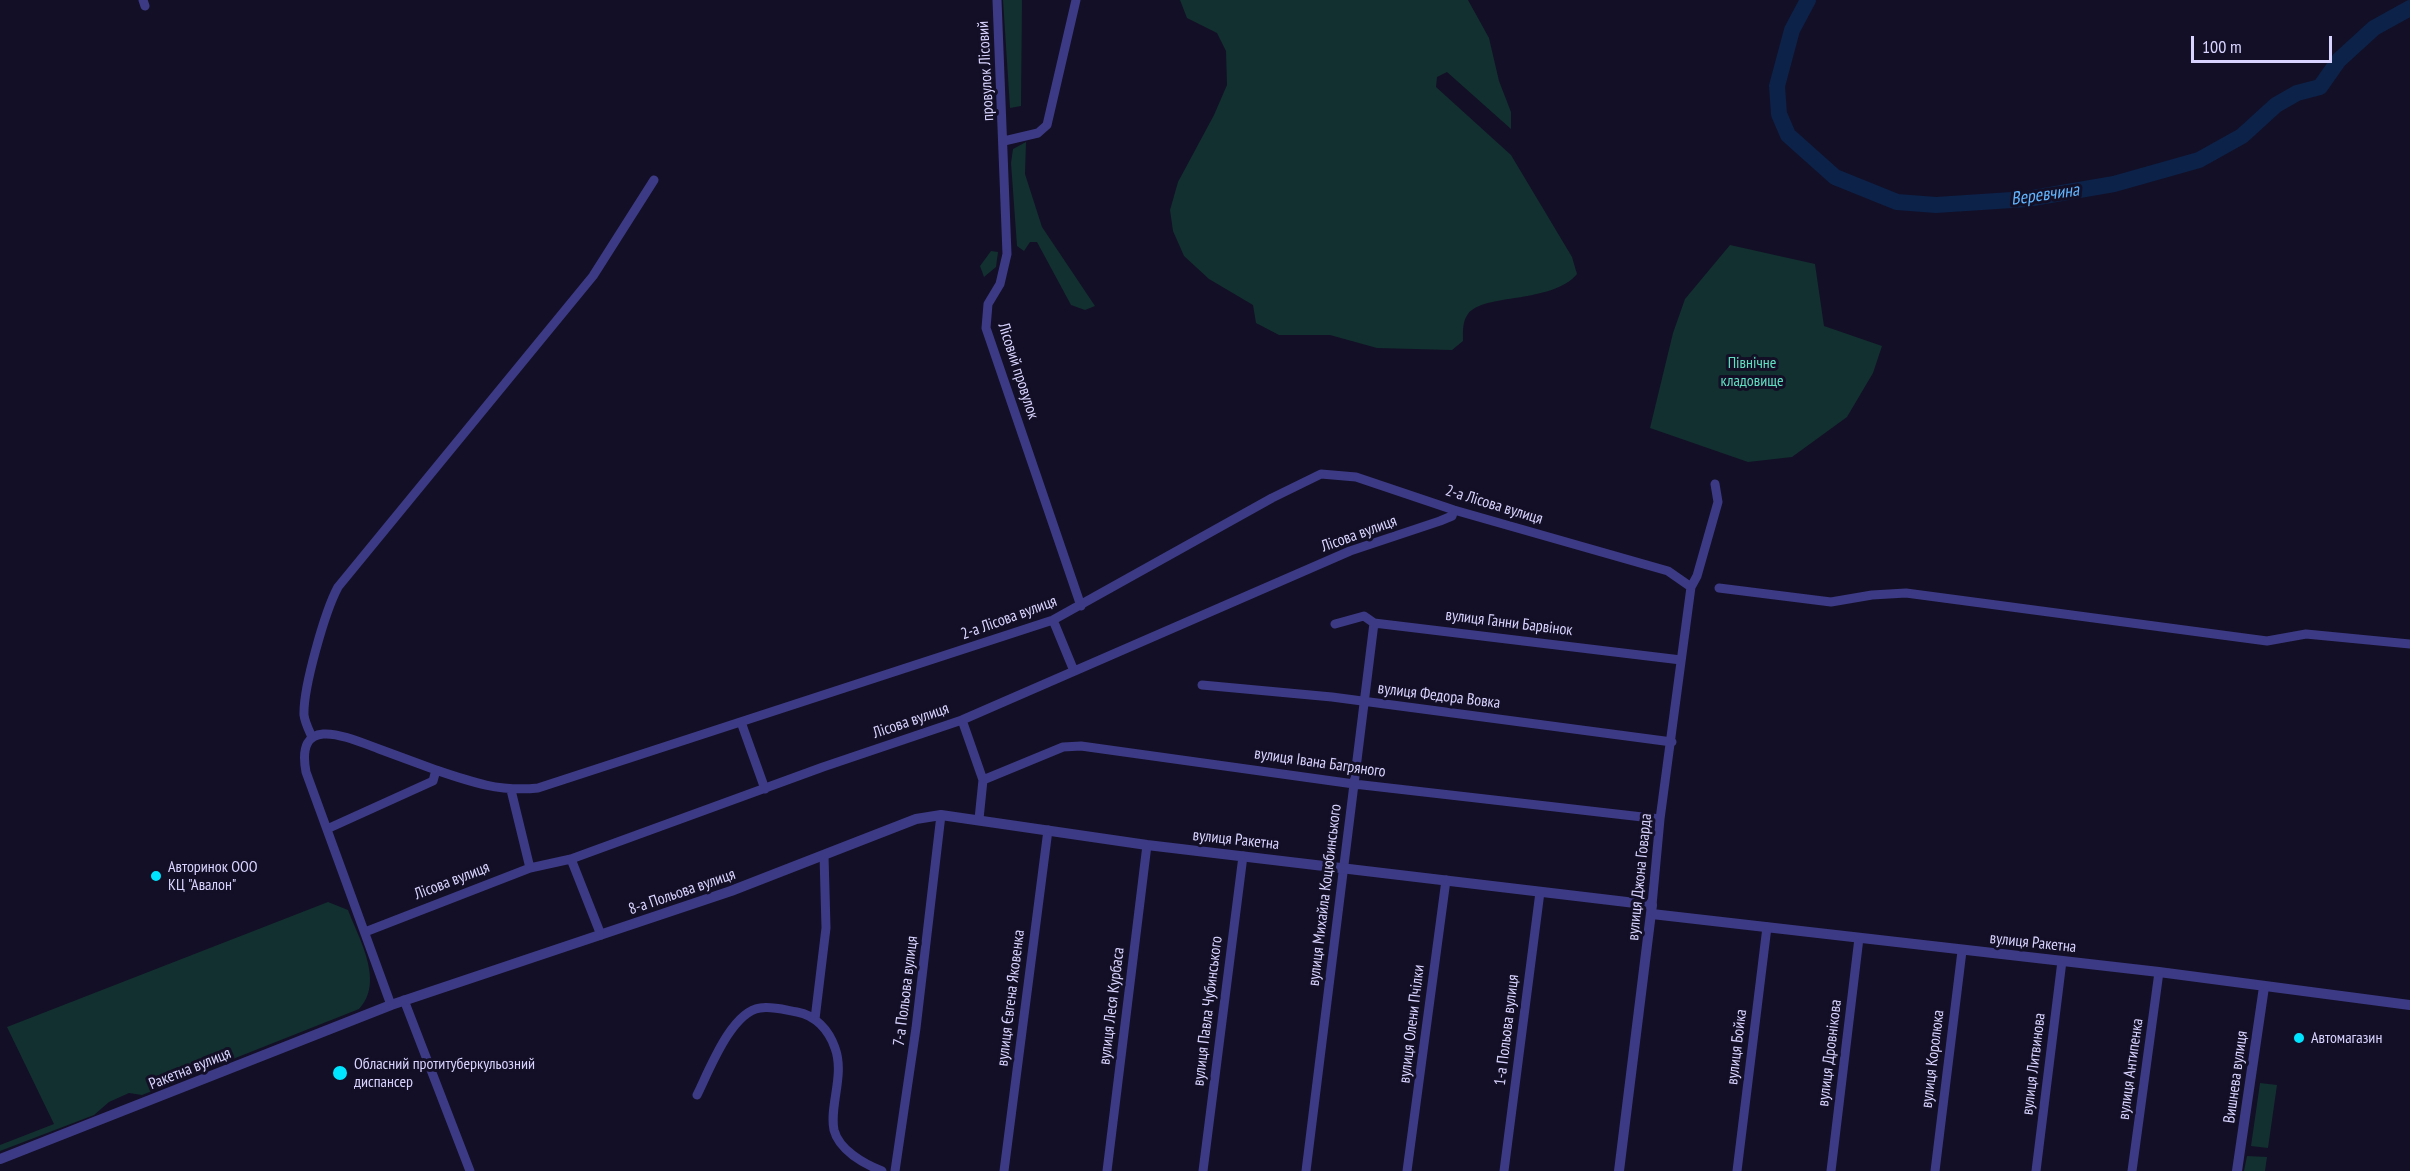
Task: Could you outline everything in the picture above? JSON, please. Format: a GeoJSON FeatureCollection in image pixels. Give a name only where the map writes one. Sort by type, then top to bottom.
{"type":"FeatureCollection","features":[{"type":"Feature","properties":{"kind":"street","name":"провулок Лісовий"},"geometry":{"type":"LineString","coordinates":[[997,0],[1004,141]]}},
{"type":"Feature","properties":{"kind":"street"},"geometry":{"type":"LineString","coordinates":[[1004,141],[1038,133],[1047,125],[1076,0]]}},
{"type":"Feature","properties":{"kind":"street","name":"Лісовий провулок"},"geometry":{"type":"LineString","coordinates":[[1004,141],[1007,254],[1000,284],[987,304],[986,328],[1081,606]]}},
{"type":"Feature","properties":{"kind":"street"},"geometry":{"type":"LineString","coordinates":[[391,1005],[304,765],[304,750],[312,737],[306,724],[306,701],[329,604],[338,587],[593,276],[654,180]]}},
{"type":"Feature","properties":{"kind":"street","name":"2-а Лісова вулиця"},"geometry":{"type":"LineString","coordinates":[[312,737],[320,734],[335,734],[472,783],[511,790],[538,788],[1053,620],[1272,498],[1321,474],[1356,477],[1454,510],[1668,571],[1691,587]]}},
{"type":"Feature","properties":{"kind":"street","name":"вулиця Джона Говарда"},"geometry":{"type":"LineString","coordinates":[[1619,1171],[1652,910],[1660,819],[1691,587],[1697,576],[1718,502],[1715,484]]}},
{"type":"Feature","properties":{"kind":"street","name":"Лісова вулиця"},"geometry":{"type":"LineString","coordinates":[[365,932],[530,868],[571,859],[823,767],[962,720],[1350,551],[1447,519],[1452,516],[1454,510]]}},
{"type":"Feature","properties":{"kind":"street"},"geometry":{"type":"LineString","coordinates":[[1719,588],[1831,602],[1872,595],[1906,593],[2267,641],[2306,634],[2410,644]]}},
{"type":"Feature","properties":{"kind":"street","name":"вулиця Ганни Барвінок"},"geometry":{"type":"LineString","coordinates":[[1335,624],[1361,616],[1374,623],[1681,660]]}},
{"type":"Feature","properties":{"kind":"street"},"geometry":{"type":"LineString","coordinates":[[1053,620],[1074,671]]}},
{"type":"Feature","properties":{"kind":"street","name":"вулиця Михайла Коцюбинського"},"geometry":{"type":"LineString","coordinates":[[1306,1171],[1374,623]]}},
{"type":"Feature","properties":{"kind":"street","name":"вулиця Федора Вовка"},"geometry":{"type":"LineString","coordinates":[[1202,685],[1364,702],[1672,742]]}},
{"type":"Feature","properties":{"kind":"street"},"geometry":{"type":"LineString","coordinates":[[962,720],[983,780],[979,819]]}},
{"type":"Feature","properties":{"kind":"street"},"geometry":{"type":"LineString","coordinates":[[741,722],[765,789]]}},
{"type":"Feature","properties":{"kind":"street","name":"вулиця Івана Багряного"},"geometry":{"type":"LineString","coordinates":[[983,780],[1071,746],[1354,784],[1660,819]]}},
{"type":"Feature","properties":{"kind":"street"},"geometry":{"type":"LineString","coordinates":[[327,829],[433,781],[436,770]]}},
{"type":"Feature","properties":{"kind":"street"},"geometry":{"type":"LineString","coordinates":[[511,790],[530,868]]}},
{"type":"Feature","properties":{"kind":"street","name":"вулиця Ракетна"},"geometry":{"type":"LineString","coordinates":[[824,855],[916,819],[941,814],[1147,845],[1540,892],[1767,927],[2159,972],[2410,1005]]}},
{"type":"Feature","properties":{"kind":"street","name":"7-а Польова вулиця"},"geometry":{"type":"LineString","coordinates":[[895,1171],[916,1028],[941,814]]}},
{"type":"Feature","properties":{"kind":"street","name":"вулиця Євгена Яковенка"},"geometry":{"type":"LineString","coordinates":[[1004,1171],[1048,830]]}},
{"type":"Feature","properties":{"kind":"street","name":"вулиця Леся Курбаса"},"geometry":{"type":"LineString","coordinates":[[1107,1171],[1147,845]]}},
{"type":"Feature","properties":{"kind":"street"},"geometry":{"type":"LineString","coordinates":[[815,1019],[826,928],[824,855]]}},
{"type":"Feature","properties":{"kind":"street","name":"8-а Польова вулиця"},"geometry":{"type":"LineString","coordinates":[[391,1005],[731,891],[824,855]]}},
{"type":"Feature","properties":{"kind":"street","name":"вулиця Павла Чубинського"},"geometry":{"type":"LineString","coordinates":[[1203,1171],[1243,856]]}},
{"type":"Feature","properties":{"kind":"street"},"geometry":{"type":"LineString","coordinates":[[571,859],[601,935]]}},
{"type":"Feature","properties":{"kind":"street","name":"вулиця Олени Пчілки"},"geometry":{"type":"LineString","coordinates":[[1407,1171],[1446,880]]}},
{"type":"Feature","properties":{"kind":"street","name":"1-а Польова вулиця"},"geometry":{"type":"LineString","coordinates":[[1504,1171],[1540,892]]}},
{"type":"Feature","properties":{"kind":"street","name":"вулиця Бойка"},"geometry":{"type":"LineString","coordinates":[[1737,1171],[1767,927]]}},
{"type":"Feature","properties":{"kind":"street","name":"вулиця Дровнікова"},"geometry":{"type":"LineString","coordinates":[[1831,1171],[1860,938]]}},
{"type":"Feature","properties":{"kind":"street","name":"вулиця Королюка"},"geometry":{"type":"LineString","coordinates":[[1935,1171],[1962,951]]}},
{"type":"Feature","properties":{"kind":"street","name":"вулиця Литвинова"},"geometry":{"type":"LineString","coordinates":[[2036,1171],[2062,961]]}},
{"type":"Feature","properties":{"kind":"street","name":"вулиця Антипенка"},"geometry":{"type":"LineString","coordinates":[[2132,1171],[2159,972]]}},
{"type":"Feature","properties":{"kind":"street","name":"Вишнева вулиця"},"geometry":{"type":"LineString","coordinates":[[2237,1171],[2264,987]]}},
{"type":"Feature","properties":{"kind":"street"},"geometry":{"type":"LineString","coordinates":[[404,1000],[470,1171]]}},
{"type":"Feature","properties":{"kind":"street","name":"Ракетна вулиця"},"geometry":{"type":"LineString","coordinates":[[0,1159],[391,1005]]}},
{"type":"Feature","properties":{"kind":"street"},"geometry":{"type":"LineString","coordinates":[[698,1095],[731,1030],[751,1010],[770,1007],[805,1013],[815,1019],[835,1048],[839,1069],[834,1129],[838,1139],[846,1149],[882,1171]]}},
{"type":"Feature","properties":{"kind":"green space"},"geometry":{"type":"Polygon","coordinates":[[[1003,0],[1022,0],[1021,106],[1010,108],[1003,0]]]}},
{"type":"Feature","properties":{"kind":"green space"},"geometry":{"type":"Polygon","coordinates":[[[1180,0],[1468,0],[1489,38],[1499,81],[1511,112],[1511,129],[1447,72],[1437,77],[1436,87],[1511,155],[1572,257],[1577,274],[1552,290],[1476,307],[1465,320],[1463,341],[1452,350],[1377,348],[1330,335],[1279,335],[1256,323],[1253,305],[1209,279],[1184,256],[1173,231],[1170,210],[1178,182],[1214,115],[1227,85],[1226,51],[1217,33],[1187,18],[1180,0]]]}},
{"type":"Feature","properties":{"kind":"green space"},"geometry":{"type":"Polygon","coordinates":[[[1026,142],[1025,174],[1042,227],[1095,306],[1085,310],[1071,305],[1037,242],[1030,242],[1024,251],[1017,246],[1011,163],[1013,149],[1026,142]]]}},
{"type":"Feature","properties":{"kind":"green space","name":"Північне кладовище"},"geometry":{"type":"Polygon","coordinates":[[[1730,245],[1815,264],[1824,326],[1882,346],[1873,373],[1847,417],[1792,457],[1748,462],[1650,428],[1673,333],[1685,299],[1730,245]]]}},
{"type":"Feature","properties":{"kind":"green space"},"geometry":{"type":"Polygon","coordinates":[[[991,251],[998,252],[996,267],[984,277],[980,266],[991,251]]]}},
{"type":"Feature","properties":{"kind":"green space"},"geometry":{"type":"Polygon","coordinates":[[[328,902],[348,910],[367,960],[370,986],[359,1009],[142,1095],[129,1093],[109,1102],[94,1115],[0,1151],[0,1145],[54,1124],[7,1027],[328,902]]]}},
{"type":"Feature","properties":{"kind":"green space"},"geometry":{"type":"Polygon","coordinates":[[[2260,1083],[2277,1085],[2268,1148],[2251,1146],[2260,1083]]]}},
{"type":"Feature","properties":{"kind":"green space"},"geometry":{"type":"Polygon","coordinates":[[[2247,1156],[2267,1157],[2265,1171],[2244,1171],[2247,1156]]]}},
{"type":"Feature","properties":{"kind":"waterway","name":"Веревчина"},"geometry":{"type":"LineString","coordinates":[[1808,0],[1792,30],[1777,86],[1779,114],[1788,135],[1835,177],[1897,202],[1936,205],[2027,199],[2114,184],[2199,160],[2242,136],[2276,105],[2297,93],[2320,87],[2339,60],[2374,28],[2410,8]]}},
{"type":"Feature","properties":{"kind":"place","name":"Авторинок ООО КЦ \"Авалон\""},"geometry":{"type":"Point","coordinates":[156,876]}},
{"type":"Feature","properties":{"kind":"place","name":"Автомагазин"},"geometry":{"type":"Point","coordinates":[2299,1038]}},
{"type":"Feature","properties":{"kind":"place","name":"Обласний протитуберкульозний диспансер"},"geometry":{"type":"Point","coordinates":[340,1073]}}]}
